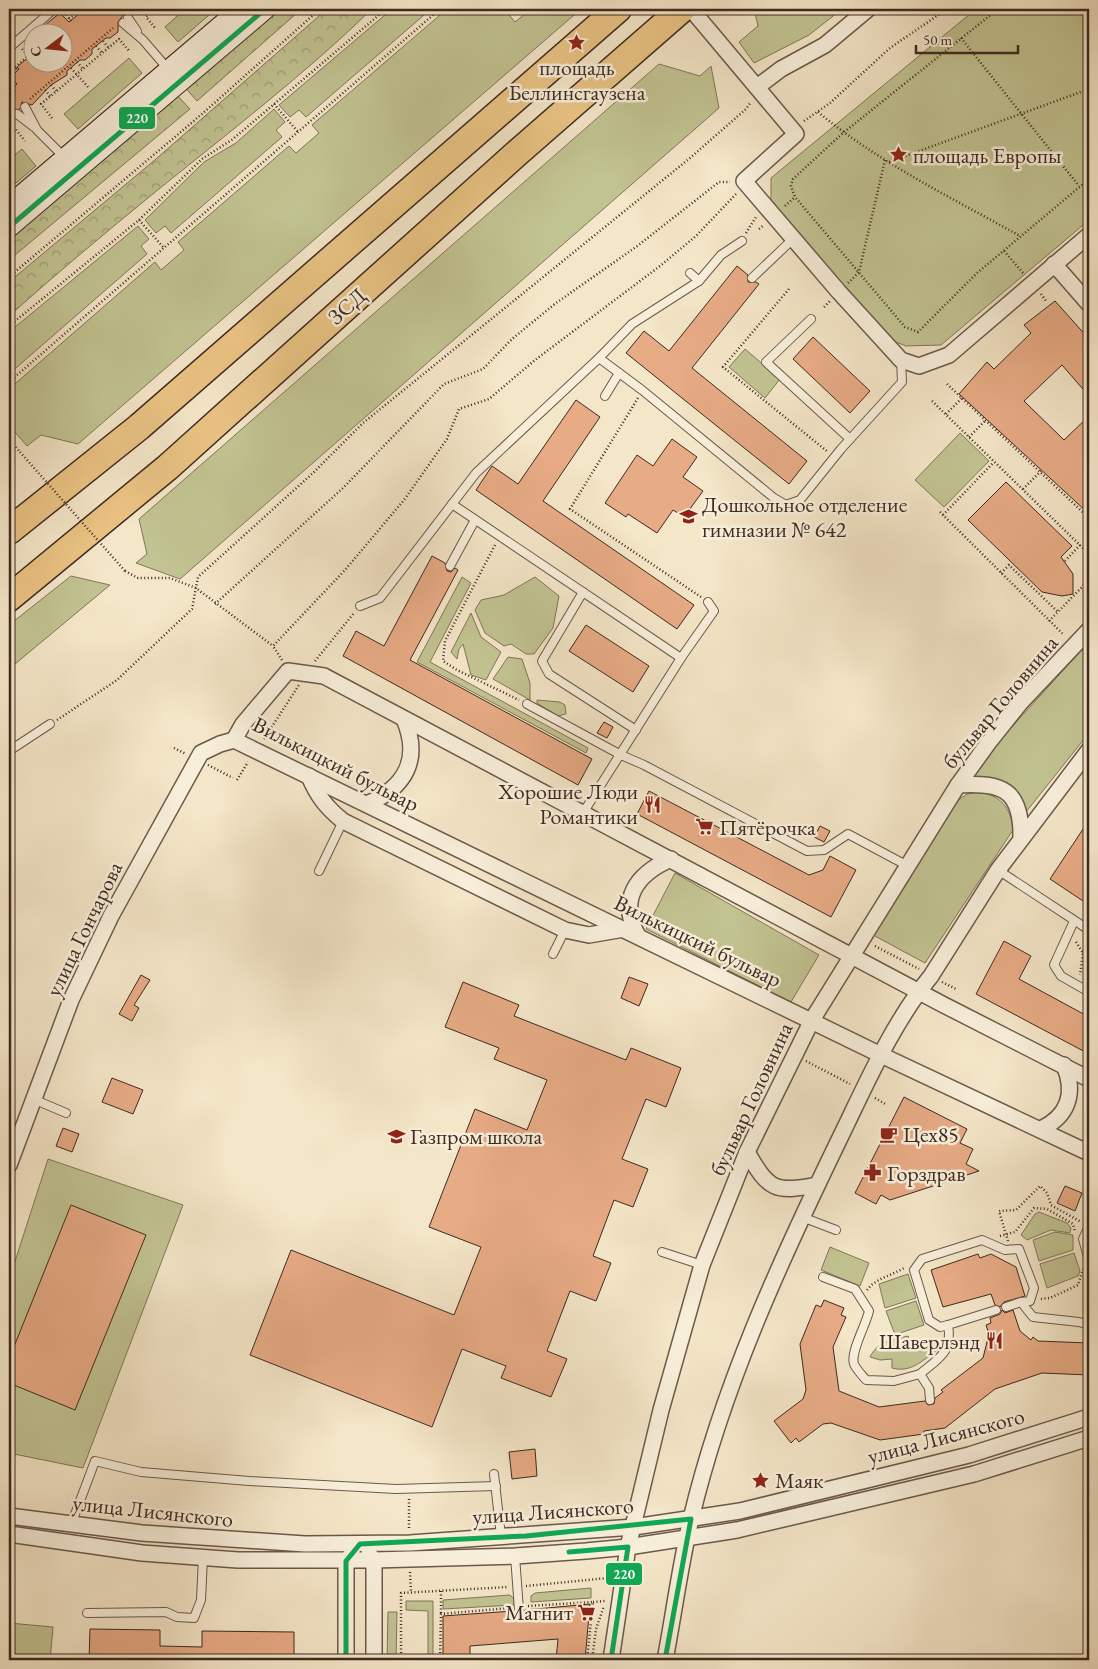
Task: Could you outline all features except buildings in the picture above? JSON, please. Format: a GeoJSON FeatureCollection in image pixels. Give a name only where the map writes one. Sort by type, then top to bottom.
{"type":"FeatureCollection","features":[{"type":"Feature","properties":{"kind":"highway","name":"ЗСД"},"geometry":{"type":"LineString","coordinates":[[9,531],[139,427],[618,9]]}},
{"type":"Feature","properties":{"kind":"highway","name":"ЗСД"},"geometry":{"type":"LineString","coordinates":[[9,598],[168,467],[516,154],[682,9]]}},
{"type":"Feature","properties":{"kind":"street"},"geometry":{"type":"LineString","coordinates":[[174,76],[241,9]]}},
{"type":"Feature","properties":{"kind":"street"},"geometry":{"type":"LineString","coordinates":[[9,227],[70,164],[174,76],[265,9]]}},
{"type":"Feature","properties":{"kind":"street"},"geometry":{"type":"LineString","coordinates":[[691,9],[796,134],[744,181],[839,292],[901,360],[919,366],[949,355],[1089,235]]}},
{"type":"Feature","properties":{"kind":"street"},"geometry":{"type":"LineString","coordinates":[[757,87],[781,69],[825,45],[868,9]]}},
{"type":"Feature","properties":{"kind":"street"},"geometry":{"type":"LineString","coordinates":[[9,206],[70,164]]}},
{"type":"Feature","properties":{"kind":"street"},"geometry":{"type":"LineString","coordinates":[[1054,264],[1089,304]]}},
{"type":"Feature","properties":{"kind":"street","name":"бульвар Головнина"},"geometry":{"type":"LineString","coordinates":[[611,1660],[628,1547],[661,1410],[702,1265],[747,1152],[812,1020],[906,865],[958,785],[988,742],[1021,702],[1089,630]]}},
{"type":"Feature","properties":{"kind":"street"},"geometry":{"type":"LineString","coordinates":[[288,671],[324,676],[1089,1079]]}},
{"type":"Feature","properties":{"kind":"street","name":"Вилькицкий бульвар"},"geometry":{"type":"LineString","coordinates":[[288,671],[243,724],[234,740],[881,1055],[1089,1153]]}},
{"type":"Feature","properties":{"kind":"street"},"geometry":{"type":"LineString","coordinates":[[367,804],[392,790],[405,775],[412,744],[404,718]]}},
{"type":"Feature","properties":{"kind":"street","name":"улица Гончарова"},"geometry":{"type":"LineString","coordinates":[[9,1165],[71,1000],[111,916],[161,822],[201,753],[234,740]]}},
{"type":"Feature","properties":{"kind":"street"},"geometry":{"type":"LineString","coordinates":[[665,1660],[691,1519],[730,1388],[802,1217],[881,1055],[919,991],[998,870],[1088,755]]}},
{"type":"Feature","properties":{"kind":"street"},"geometry":{"type":"LineString","coordinates":[[308,776],[316,794],[343,821],[565,930],[589,935],[624,929]]}},
{"type":"Feature","properties":{"kind":"street"},"geometry":{"type":"LineString","coordinates":[[958,785],[984,783],[997,787],[1008,794],[1018,806],[1021,819],[1021,839]]}},
{"type":"Feature","properties":{"kind":"street"},"geometry":{"type":"LineString","coordinates":[[638,936],[630,914],[633,890],[648,871],[670,859]]}},
{"type":"Feature","properties":{"kind":"street"},"geometry":{"type":"LineString","coordinates":[[1041,1130],[1053,1124],[1062,1115],[1068,1103],[1071,1090],[1069,1077],[1064,1065]]}},
{"type":"Feature","properties":{"kind":"street"},"geometry":{"type":"LineString","coordinates":[[747,1152],[761,1176],[770,1184],[783,1189],[817,1186]]}},
{"type":"Feature","properties":{"kind":"street","name":"улица Лисянского"},"geometry":{"type":"LineString","coordinates":[[9,1516],[142,1533],[238,1541],[360,1544],[410,1543],[634,1527],[740,1511],[969,1455],[1089,1417]]}},
{"type":"Feature","properties":{"kind":"street","name":"улица Лисянского"},"geometry":{"type":"LineString","coordinates":[[9,1534],[142,1553],[238,1560],[346,1561],[515,1556],[628,1547],[736,1530],[857,1503],[974,1474],[1089,1438]]}},
{"type":"Feature","properties":{"kind":"street"},"geometry":{"type":"LineString","coordinates":[[346,1660],[346,1561],[360,1544],[374,1560],[374,1660]]}},
{"type":"Feature","properties":{"kind":"lane"},"geometry":{"type":"LineString","coordinates":[[9,48],[54,9]]}},
{"type":"Feature","properties":{"kind":"lane"},"geometry":{"type":"LineString","coordinates":[[125,21],[174,76]]}},
{"type":"Feature","properties":{"kind":"lane"},"geometry":{"type":"LineString","coordinates":[[25,107],[37,130]]}},
{"type":"Feature","properties":{"kind":"lane"},"geometry":{"type":"LineString","coordinates":[[18,114],[37,130],[70,164]]}},
{"type":"Feature","properties":{"kind":"lane"},"geometry":{"type":"LineString","coordinates":[[752,278],[793,239]]}},
{"type":"Feature","properties":{"kind":"lane"},"geometry":{"type":"LineString","coordinates":[[360,606],[380,598],[476,473],[599,358],[632,324],[698,281],[721,255],[742,241]]}},
{"type":"Feature","properties":{"kind":"lane"},"geometry":{"type":"LineString","coordinates":[[690,273],[698,281]]}},
{"type":"Feature","properties":{"kind":"lane"},"geometry":{"type":"LineString","coordinates":[[811,319],[766,362],[850,440]]}},
{"type":"Feature","properties":{"kind":"lane"},"geometry":{"type":"LineString","coordinates":[[599,358],[642,390],[774,498],[786,505],[800,500],[902,382],[901,360]]}},
{"type":"Feature","properties":{"kind":"lane"},"geometry":{"type":"LineString","coordinates":[[605,396],[619,373]]}},
{"type":"Feature","properties":{"kind":"lane"},"geometry":{"type":"LineString","coordinates":[[452,504],[681,658]]}},
{"type":"Feature","properties":{"kind":"lane"},"geometry":{"type":"LineString","coordinates":[[450,566],[475,520]]}},
{"type":"Feature","properties":{"kind":"lane"},"geometry":{"type":"LineString","coordinates":[[583,592],[542,661],[549,674],[636,730]]}},
{"type":"Feature","properties":{"kind":"lane"},"geometry":{"type":"LineString","coordinates":[[583,813],[621,756],[681,658],[714,611],[708,602]]}},
{"type":"Feature","properties":{"kind":"lane"},"geometry":{"type":"LineString","coordinates":[[527,704],[621,756],[644,765],[807,851],[824,850],[848,834],[906,865]]}},
{"type":"Feature","properties":{"kind":"lane"},"geometry":{"type":"LineString","coordinates":[[9,751],[50,724]]}},
{"type":"Feature","properties":{"kind":"lane"},"geometry":{"type":"LineString","coordinates":[[319,872],[343,821]]}},
{"type":"Feature","properties":{"kind":"lane"},"geometry":{"type":"LineString","coordinates":[[998,870],[1089,930]]}},
{"type":"Feature","properties":{"kind":"lane"},"geometry":{"type":"LineString","coordinates":[[1074,921],[1054,965],[1061,976],[1089,992]]}},
{"type":"Feature","properties":{"kind":"lane"},"geometry":{"type":"LineString","coordinates":[[553,954],[565,930]]}},
{"type":"Feature","properties":{"kind":"lane"},"geometry":{"type":"LineString","coordinates":[[34,1099],[66,1113]]}},
{"type":"Feature","properties":{"kind":"lane"},"geometry":{"type":"LineString","coordinates":[[802,1217],[836,1230]]}},
{"type":"Feature","properties":{"kind":"lane"},"geometry":{"type":"LineString","coordinates":[[1085,1261],[1083,1239],[1089,1227]]}},
{"type":"Feature","properties":{"kind":"lane"},"geometry":{"type":"LineString","coordinates":[[996,1310],[940,1327],[929,1320],[914,1270],[922,1259],[982,1240],[1010,1249],[1019,1249],[1034,1288],[1030,1301],[1006,1307]]}},
{"type":"Feature","properties":{"kind":"lane"},"geometry":{"type":"LineString","coordinates":[[662,1252],[702,1265]]}},
{"type":"Feature","properties":{"kind":"lane"},"geometry":{"type":"LineString","coordinates":[[822,1277],[855,1289],[869,1311],[865,1326],[855,1348],[854,1363],[866,1380],[894,1381],[920,1374],[946,1351],[950,1336],[948,1325]]}},
{"type":"Feature","properties":{"kind":"lane"},"geometry":{"type":"LineString","coordinates":[[1021,1302],[1033,1317],[1089,1325]]}},
{"type":"Feature","properties":{"kind":"lane"},"geometry":{"type":"LineString","coordinates":[[920,1374],[929,1388],[930,1400]]}},
{"type":"Feature","properties":{"kind":"lane"},"geometry":{"type":"LineString","coordinates":[[71,1525],[95,1461],[141,1472],[250,1482],[396,1489],[496,1486]]}},
{"type":"Feature","properties":{"kind":"lane"},"geometry":{"type":"LineString","coordinates":[[494,1474],[501,1536]]}},
{"type":"Feature","properties":{"kind":"lane"},"geometry":{"type":"LineString","coordinates":[[515,1556],[519,1610]]}},
{"type":"Feature","properties":{"kind":"lane"},"geometry":{"type":"LineString","coordinates":[[88,1613],[166,1612],[177,1617],[194,1618],[201,1600],[203,1557]]}},
{"type":"Feature","properties":{"kind":"path"},"geometry":{"type":"LineString","coordinates":[[61,9],[70,20],[84,9]]}},
{"type":"Feature","properties":{"kind":"path"},"geometry":{"type":"LineString","coordinates":[[155,9],[146,16],[156,29]]}},
{"type":"Feature","properties":{"kind":"path"},"geometry":{"type":"LineString","coordinates":[[9,276],[202,114],[320,9]]}},
{"type":"Feature","properties":{"kind":"path"},"geometry":{"type":"LineString","coordinates":[[9,326],[139,220],[202,159],[233,139],[386,9]]}},
{"type":"Feature","properties":{"kind":"path"},"geometry":{"type":"LineString","coordinates":[[9,382],[440,9]]}},
{"type":"Feature","properties":{"kind":"path"},"geometry":{"type":"LineString","coordinates":[[793,129],[818,112],[890,48],[946,9]]}},
{"type":"Feature","properties":{"kind":"path"},"geometry":{"type":"LineString","coordinates":[[998,9],[843,133],[793,179],[791,186],[795,197],[905,327],[918,332],[976,274],[1089,179]]}},
{"type":"Feature","properties":{"kind":"path"},"geometry":{"type":"LineString","coordinates":[[30,99],[113,28]]}},
{"type":"Feature","properties":{"kind":"path"},"geometry":{"type":"LineString","coordinates":[[961,38],[1079,186]]}},
{"type":"Feature","properties":{"kind":"path"},"geometry":{"type":"LineString","coordinates":[[52,118],[41,104],[76,74],[119,39],[130,52]]}},
{"type":"Feature","properties":{"kind":"path"},"geometry":{"type":"LineString","coordinates":[[103,40],[108,48]]}},
{"type":"Feature","properties":{"kind":"path"},"geometry":{"type":"LineString","coordinates":[[96,46],[102,53]]}},
{"type":"Feature","properties":{"kind":"path"},"geometry":{"type":"LineString","coordinates":[[9,60],[17,69]]}},
{"type":"Feature","properties":{"kind":"path"},"geometry":{"type":"LineString","coordinates":[[77,62],[83,69]]}},
{"type":"Feature","properties":{"kind":"path"},"geometry":{"type":"LineString","coordinates":[[9,76],[22,63]]}},
{"type":"Feature","properties":{"kind":"path"},"geometry":{"type":"LineString","coordinates":[[72,69],[88,88]]}},
{"type":"Feature","properties":{"kind":"path"},"geometry":{"type":"LineString","coordinates":[[51,85],[56,91]]}},
{"type":"Feature","properties":{"kind":"path"},"geometry":{"type":"LineString","coordinates":[[50,724],[117,680],[192,608],[198,577],[313,473],[363,423],[690,158],[746,110],[757,87]]}},
{"type":"Feature","properties":{"kind":"path"},"geometry":{"type":"LineString","coordinates":[[890,162],[1089,89]]}},
{"type":"Feature","properties":{"kind":"path"},"geometry":{"type":"LineString","coordinates":[[45,90],[50,96]]}},
{"type":"Feature","properties":{"kind":"path"},"geometry":{"type":"LineString","coordinates":[[274,104],[298,132]]}},
{"type":"Feature","properties":{"kind":"path"},"geometry":{"type":"LineString","coordinates":[[818,112],[843,133],[886,160],[1020,236]]}},
{"type":"Feature","properties":{"kind":"path"},"geometry":{"type":"LineString","coordinates":[[9,130],[13,126],[25,141]]}},
{"type":"Feature","properties":{"kind":"path"},"geometry":{"type":"LineString","coordinates":[[824,307],[859,272],[886,160]]}},
{"type":"Feature","properties":{"kind":"path"},"geometry":{"type":"LineString","coordinates":[[216,604],[342,488],[444,384],[483,369],[512,339],[556,303],[636,247],[719,182],[744,181]]}},
{"type":"Feature","properties":{"kind":"path"},"geometry":{"type":"LineString","coordinates":[[273,646],[345,570],[404,500],[447,439],[459,409],[489,399],[535,360],[660,266],[702,230],[733,198],[744,181]]}},
{"type":"Feature","properties":{"kind":"path"},"geometry":{"type":"LineString","coordinates":[[742,241],[752,221],[766,208]]}},
{"type":"Feature","properties":{"kind":"path"},"geometry":{"type":"LineString","coordinates":[[139,220],[164,248]]}},
{"type":"Feature","properties":{"kind":"path"},"geometry":{"type":"LineString","coordinates":[[947,384],[1089,518]]}},
{"type":"Feature","properties":{"kind":"path"},"geometry":{"type":"LineString","coordinates":[[642,390],[570,509],[708,602]]}},
{"type":"Feature","properties":{"kind":"path"},"geometry":{"type":"LineString","coordinates":[[946,414],[962,398]]}},
{"type":"Feature","properties":{"kind":"path"},"geometry":{"type":"LineString","coordinates":[[932,401],[1089,554]]}},
{"type":"Feature","properties":{"kind":"path"},"geometry":{"type":"LineString","coordinates":[[969,437],[986,420]]}},
{"type":"Feature","properties":{"kind":"path"},"geometry":{"type":"LineString","coordinates":[[9,439],[124,571],[138,578],[170,578],[196,588],[273,646],[288,671]]}},
{"type":"Feature","properties":{"kind":"path"},"geometry":{"type":"LineString","coordinates":[[943,515],[994,462]]}},
{"type":"Feature","properties":{"kind":"path"},"geometry":{"type":"LineString","coordinates":[[1023,489],[1040,471]]}},
{"type":"Feature","properties":{"kind":"path"},"geometry":{"type":"LineString","coordinates":[[940,512],[1064,636]]}},
{"type":"Feature","properties":{"kind":"path"},"geometry":{"type":"LineString","coordinates":[[500,536],[445,641],[443,661],[457,670],[527,704]]}},
{"type":"Feature","properties":{"kind":"path"},"geometry":{"type":"LineString","coordinates":[[1065,561],[1080,545]]}},
{"type":"Feature","properties":{"kind":"path"},"geometry":{"type":"LineString","coordinates":[[1001,573],[1009,565],[1058,612]]}},
{"type":"Feature","properties":{"kind":"path"},"geometry":{"type":"LineString","coordinates":[[1049,621],[1089,580]]}},
{"type":"Feature","properties":{"kind":"path"},"geometry":{"type":"LineString","coordinates":[[313,664],[360,606]]}},
{"type":"Feature","properties":{"kind":"path"},"geometry":{"type":"LineString","coordinates":[[261,742],[301,682]]}},
{"type":"Feature","properties":{"kind":"path"},"geometry":{"type":"LineString","coordinates":[[237,780],[249,761]]}},
{"type":"Feature","properties":{"kind":"path"},"geometry":{"type":"LineString","coordinates":[[1069,932],[1083,953]]}},
{"type":"Feature","properties":{"kind":"path"},"geometry":{"type":"LineString","coordinates":[[867,941],[923,971]]}},
{"type":"Feature","properties":{"kind":"path"},"geometry":{"type":"LineString","coordinates":[[1078,986],[1083,953],[1089,944]]}},
{"type":"Feature","properties":{"kind":"path"},"geometry":{"type":"LineString","coordinates":[[938,980],[956,989]]}},
{"type":"Feature","properties":{"kind":"path"},"geometry":{"type":"LineString","coordinates":[[802,1058],[854,1086]]}},
{"type":"Feature","properties":{"kind":"path"},"geometry":{"type":"LineString","coordinates":[[871,1096],[887,1104]]}},
{"type":"Feature","properties":{"kind":"path"},"geometry":{"type":"LineString","coordinates":[[1010,1249],[999,1211],[1016,1210],[1040,1186],[1047,1193],[1051,1205],[1089,1227]]}},
{"type":"Feature","properties":{"kind":"path"},"geometry":{"type":"LineString","coordinates":[[993,1234],[1006,1235],[1015,1232],[1034,1208],[1047,1210],[1073,1224],[1076,1237]]}},
{"type":"Feature","properties":{"kind":"path"},"geometry":{"type":"LineString","coordinates":[[866,1292],[874,1282],[892,1276],[905,1268],[909,1261]]}},
{"type":"Feature","properties":{"kind":"path"},"geometry":{"type":"LineString","coordinates":[[1030,1298],[1050,1298],[1078,1284],[1085,1261]]}},
{"type":"Feature","properties":{"kind":"path"},"geometry":{"type":"LineString","coordinates":[[440,1591],[441,1614]]}},
{"type":"Feature","properties":{"kind":"path"},"geometry":{"type":"LineString","coordinates":[[593,1602],[605,1601]]}},
{"type":"Feature","properties":{"kind":"green space"},"geometry":{"type":"Polygon","coordinates":[[[185,9],[216,9],[178,42],[165,27],[185,9]]]}},
{"type":"Feature","properties":{"kind":"green space"},"geometry":{"type":"Polygon","coordinates":[[[268,9],[293,9],[297,13],[197,101],[182,84],[268,9]]]}},
{"type":"Feature","properties":{"kind":"green space"},"geometry":{"type":"Polygon","coordinates":[[[327,9],[372,9],[293,80],[117,223],[9,316],[9,282],[156,159],[327,9]]]}},
{"type":"Feature","properties":{"kind":"green space"},"geometry":{"type":"Polygon","coordinates":[[[392,9],[431,9],[306,117],[299,110],[290,117],[279,105],[392,9]]]}},
{"type":"Feature","properties":{"kind":"green space"},"geometry":{"type":"Polygon","coordinates":[[[447,9],[504,9],[515,22],[531,9],[581,9],[78,444],[41,435],[27,446],[9,425],[9,389],[155,262],[161,270],[184,250],[178,242],[289,146],[296,153],[319,133],[312,125],[447,9]]]}},
{"type":"Feature","properties":{"kind":"green space"},"geometry":{"type":"Polygon","coordinates":[[[754,9],[842,9],[809,35],[754,63],[739,42],[758,26],[754,9]]]}},
{"type":"Feature","properties":{"kind":"green space","name":"площадь Европы"},"geometry":{"type":"Polygon","coordinates":[[[976,9],[1089,9],[1089,220],[941,345],[906,346],[888,339],[771,200],[771,178],[976,9]]]}},
{"type":"Feature","properties":{"kind":"green space"},"geometry":{"type":"Polygon","coordinates":[[[129,58],[142,73],[78,129],[64,114],[129,58]]]}},
{"type":"Feature","properties":{"kind":"green space"},"geometry":{"type":"Polygon","coordinates":[[[659,64],[700,76],[711,66],[719,108],[180,579],[136,563],[147,554],[139,519],[659,64]]]}},
{"type":"Feature","properties":{"kind":"green space"},"geometry":{"type":"Polygon","coordinates":[[[173,91],[190,109],[9,260],[9,231],[173,91]]]}},
{"type":"Feature","properties":{"kind":"green space"},"geometry":{"type":"Polygon","coordinates":[[[274,109],[285,122],[276,130],[282,137],[171,233],[165,226],[156,233],[145,220],[204,162],[236,143],[274,109]]]}},
{"type":"Feature","properties":{"kind":"green space"},"geometry":{"type":"Polygon","coordinates":[[[22,149],[36,166],[9,189],[9,160],[22,149]]]}},
{"type":"Feature","properties":{"kind":"green space"},"geometry":{"type":"Polygon","coordinates":[[[138,226],[149,239],[141,246],[147,254],[9,374],[9,332],[138,226]]]}},
{"type":"Feature","properties":{"kind":"green space"},"geometry":{"type":"Polygon","coordinates":[[[745,349],[780,379],[765,398],[729,367],[745,349]]]}},
{"type":"Feature","properties":{"kind":"green space"},"geometry":{"type":"Polygon","coordinates":[[[960,433],[989,461],[944,507],[915,480],[960,433]]]}},
{"type":"Feature","properties":{"kind":"green space"},"geometry":{"type":"Polygon","coordinates":[[[71,576],[110,585],[9,669],[9,625],[71,576]]]}},
{"type":"Feature","properties":{"kind":"green space"},"geometry":{"type":"Polygon","coordinates":[[[462,577],[471,583],[430,662],[588,748],[586,753],[417,662],[462,577]]]}},
{"type":"Feature","properties":{"kind":"green space"},"geometry":{"type":"Polygon","coordinates":[[[535,577],[559,596],[553,628],[534,654],[526,654],[511,644],[504,646],[485,633],[475,610],[481,600],[504,595],[535,577]]]}},
{"type":"Feature","properties":{"kind":"green space"},"geometry":{"type":"Polygon","coordinates":[[[471,613],[481,637],[501,652],[486,680],[471,675],[463,644],[459,649],[457,659],[451,652],[471,613]]]}},
{"type":"Feature","properties":{"kind":"green space"},"geometry":{"type":"Polygon","coordinates":[[[1089,642],[1089,733],[1026,812],[972,778],[1008,731],[1089,642]]]}},
{"type":"Feature","properties":{"kind":"green space"},"geometry":{"type":"Polygon","coordinates":[[[508,657],[522,659],[530,683],[530,700],[493,679],[508,657]]]}},
{"type":"Feature","properties":{"kind":"green space"},"geometry":{"type":"Polygon","coordinates":[[[537,700],[560,702],[565,705],[566,714],[558,716],[537,703],[537,700]]]}},
{"type":"Feature","properties":{"kind":"green space"},"geometry":{"type":"Polygon","coordinates":[[[978,792],[992,796],[1003,804],[1010,815],[1013,830],[925,963],[873,935],[957,801],[967,794],[978,792]]]}},
{"type":"Feature","properties":{"kind":"green space"},"geometry":{"type":"Polygon","coordinates":[[[675,873],[819,955],[791,1002],[646,929],[675,873]]]}},
{"type":"Feature","properties":{"kind":"green space"},"geometry":{"type":"Polygon","coordinates":[[[48,1159],[183,1205],[83,1468],[9,1453],[9,1280],[48,1159]]]}},
{"type":"Feature","properties":{"kind":"green space"},"geometry":{"type":"Polygon","coordinates":[[[1039,1212],[1067,1223],[1071,1228],[1070,1233],[1051,1230],[1027,1240],[1021,1235],[1035,1214],[1039,1212]]]}},
{"type":"Feature","properties":{"kind":"green space"},"geometry":{"type":"Polygon","coordinates":[[[1055,1232],[1073,1235],[1073,1250],[1039,1261],[1033,1240],[1055,1232]]]}},
{"type":"Feature","properties":{"kind":"green space"},"geometry":{"type":"Polygon","coordinates":[[[830,1247],[869,1263],[860,1286],[821,1270],[830,1247]]]}},
{"type":"Feature","properties":{"kind":"green space"},"geometry":{"type":"Polygon","coordinates":[[[1074,1253],[1080,1271],[1078,1276],[1047,1288],[1040,1264],[1074,1253]]]}},
{"type":"Feature","properties":{"kind":"green space"},"geometry":{"type":"Polygon","coordinates":[[[908,1274],[916,1298],[885,1308],[879,1284],[908,1274]]]}},
{"type":"Feature","properties":{"kind":"green space"},"geometry":{"type":"Polygon","coordinates":[[[916,1301],[924,1325],[897,1334],[894,1332],[886,1311],[916,1301]]]}},
{"type":"Feature","properties":{"kind":"green space"},"geometry":{"type":"Polygon","coordinates":[[[908,1336],[912,1347],[931,1340],[937,1350],[916,1365],[905,1369],[892,1368],[892,1359],[880,1360],[870,1357],[881,1344],[908,1336]]]}},
{"type":"Feature","properties":{"kind":"green space"},"geometry":{"type":"Polygon","coordinates":[[[591,1588],[591,1598],[531,1602],[531,1596],[535,1593],[591,1588]]]}},
{"type":"Feature","properties":{"kind":"green space"},"geometry":{"type":"Polygon","coordinates":[[[510,1595],[514,1599],[514,1605],[443,1609],[443,1600],[510,1595]]]}},
{"type":"Feature","properties":{"kind":"green space"},"geometry":{"type":"Polygon","coordinates":[[[406,1601],[433,1601],[433,1660],[428,1660],[428,1611],[406,1610],[406,1601]]]}},
{"type":"Feature","properties":{"kind":"green space"},"geometry":{"type":"Polygon","coordinates":[[[388,1612],[397,1612],[396,1660],[387,1660],[388,1612]]]}},
{"type":"Feature","properties":{"kind":"green space"},"geometry":{"type":"Polygon","coordinates":[[[9,1623],[53,1627],[50,1660],[9,1660],[9,1623]]]}},
{"type":"Feature","properties":{"kind":"transit line","name":"220"},"geometry":{"type":"LineString","coordinates":[[9,227],[265,9]]}},
{"type":"Feature","properties":{"kind":"transit line","name":"220"},"geometry":{"type":"LineString","coordinates":[[346,1660],[346,1561],[360,1544],[526,1536],[691,1519],[665,1660]]}},
{"type":"Feature","properties":{"kind":"transit line","name":"220"},"geometry":{"type":"LineString","coordinates":[[569,1552],[628,1547],[611,1660]]}},
{"type":"Feature","properties":{"kind":"place","name":"площадь Беллинсгаузена"},"geometry":{"type":"Point","coordinates":[577,42]}},
{"type":"Feature","properties":{"kind":"place","name":"площадь Европы"},"geometry":{"type":"Point","coordinates":[899,155]}},
{"type":"Feature","properties":{"kind":"place","name":"Дошкольное отделение гимназии № 642"},"geometry":{"type":"Point","coordinates":[688,517]}},
{"type":"Feature","properties":{"kind":"place","name":"Хорошие Люди Романтики"},"geometry":{"type":"Point","coordinates":[652,804]}},
{"type":"Feature","properties":{"kind":"place","name":"Пятёрочка"},"geometry":{"type":"Point","coordinates":[705,827]}},
{"type":"Feature","properties":{"kind":"place","name":"Цех85"},"geometry":{"type":"Point","coordinates":[889,1134]}},
{"type":"Feature","properties":{"kind":"place","name":"Газпром школа"},"geometry":{"type":"Point","coordinates":[396,1136]}},
{"type":"Feature","properties":{"kind":"place","name":"Горздрав"},"geometry":{"type":"Point","coordinates":[873,1173]}},
{"type":"Feature","properties":{"kind":"place","name":"Шаверлэнд"},"geometry":{"type":"Point","coordinates":[994,1341]}},
{"type":"Feature","properties":{"kind":"place","name":"Маяк"},"geometry":{"type":"Point","coordinates":[761,1480]}},
{"type":"Feature","properties":{"kind":"place","name":"Магнит"},"geometry":{"type":"Point","coordinates":[587,1612]}}]}
